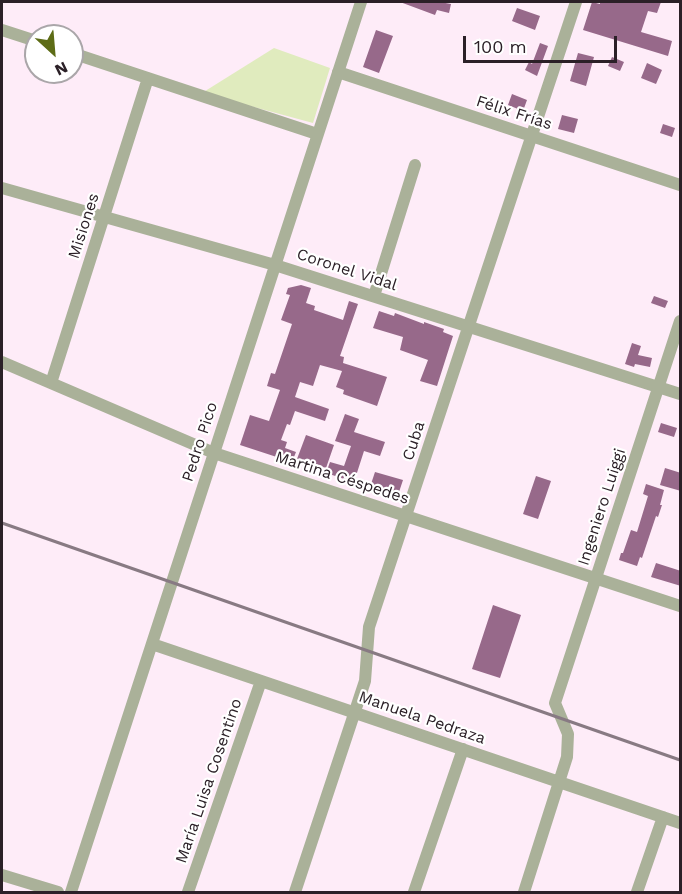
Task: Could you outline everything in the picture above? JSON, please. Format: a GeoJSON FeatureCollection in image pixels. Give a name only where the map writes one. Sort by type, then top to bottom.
{"type":"FeatureCollection","features":[{"type":"Feature","properties":{"kind":"street","name":"Pedro Pico"},"geometry":{"type":"LineString","coordinates":[[71,892],[361,2]]}},
{"type":"Feature","properties":{"kind":"street","name":"Cuba"},"geometry":{"type":"LineString","coordinates":[[295,892],[365,681],[369,627],[576,2]]}},
{"type":"Feature","properties":{"kind":"street"},"geometry":{"type":"LineString","coordinates":[[2,30],[24,37]]}},
{"type":"Feature","properties":{"kind":"street"},"geometry":{"type":"LineString","coordinates":[[84,57],[317,134]]}},
{"type":"Feature","properties":{"kind":"street","name":"Félix Frías"},"geometry":{"type":"LineString","coordinates":[[338,72],[681,185]]}},
{"type":"Feature","properties":{"kind":"street","name":"Misiones"},"geometry":{"type":"LineString","coordinates":[[51,383],[148,78]]}},
{"type":"Feature","properties":{"kind":"street"},"geometry":{"type":"LineString","coordinates":[[374,296],[415,165]]}},
{"type":"Feature","properties":{"kind":"street","name":"Coronel Vidal"},"geometry":{"type":"LineString","coordinates":[[2,188],[275,265],[681,394]]}},
{"type":"Feature","properties":{"kind":"street","name":"Ingeniero Luiggi"},"geometry":{"type":"LineString","coordinates":[[560,782],[567,757],[568,734],[555,703],[681,321]]}},
{"type":"Feature","properties":{"kind":"street","name":"Martina Céspedes"},"geometry":{"type":"LineString","coordinates":[[2,362],[214,453],[681,606]]}},
{"type":"Feature","properties":{"kind":"street","name":"Manuela Pedraza"},"geometry":{"type":"LineString","coordinates":[[152,644],[681,823]]}},
{"type":"Feature","properties":{"kind":"street","name":"María Luisa Cosentino"},"geometry":{"type":"LineString","coordinates":[[188,892],[261,681]]}},
{"type":"Feature","properties":{"kind":"street"},"geometry":{"type":"LineString","coordinates":[[414,892],[463,749]]}},
{"type":"Feature","properties":{"kind":"street"},"geometry":{"type":"LineString","coordinates":[[524,892],[560,782]]}},
{"type":"Feature","properties":{"kind":"street"},"geometry":{"type":"LineString","coordinates":[[637,892],[663,817]]}},
{"type":"Feature","properties":{"kind":"street"},"geometry":{"type":"LineString","coordinates":[[2,876],[58,892]]}},
{"type":"Feature","properties":{"kind":"green space"},"geometry":{"type":"Polygon","coordinates":[[[274,48],[330,68],[313,123],[202,93],[274,48]]]}},
{"type":"Feature","properties":{"kind":"building"},"geometry":{"type":"Polygon","coordinates":[[[400,2],[451,4],[449,13],[437,10],[435,15],[400,2]]]}},
{"type":"Feature","properties":{"kind":"building"},"geometry":{"type":"Polygon","coordinates":[[[592,2],[600,4],[600,2],[661,2],[657,13],[648,11],[641,32],[672,41],[668,56],[583,30],[592,2]]]}},
{"type":"Feature","properties":{"kind":"building"},"geometry":{"type":"Polygon","coordinates":[[[517,8],[540,16],[535,30],[512,21],[517,8]]]}},
{"type":"Feature","properties":{"kind":"building"},"geometry":{"type":"Polygon","coordinates":[[[376,30],[393,36],[379,73],[363,67],[376,30]]]}},
{"type":"Feature","properties":{"kind":"building"},"geometry":{"type":"Polygon","coordinates":[[[540,43],[548,46],[537,76],[525,70],[529,62],[532,64],[540,43]]]}},
{"type":"Feature","properties":{"kind":"building"},"geometry":{"type":"Polygon","coordinates":[[[578,53],[594,57],[586,86],[570,81],[578,53]]]}},
{"type":"Feature","properties":{"kind":"building"},"geometry":{"type":"Polygon","coordinates":[[[612,57],[624,62],[620,71],[608,66],[612,57]]]}},
{"type":"Feature","properties":{"kind":"building"},"geometry":{"type":"Polygon","coordinates":[[[647,63],[662,70],[656,84],[641,78],[647,63]]]}},
{"type":"Feature","properties":{"kind":"building"},"geometry":{"type":"Polygon","coordinates":[[[512,94],[527,100],[523,111],[508,105],[512,94]]]}},
{"type":"Feature","properties":{"kind":"building"},"geometry":{"type":"Polygon","coordinates":[[[562,115],[578,119],[574,133],[558,129],[562,115]]]}},
{"type":"Feature","properties":{"kind":"building"},"geometry":{"type":"Polygon","coordinates":[[[663,124],[675,128],[672,137],[660,133],[663,124]]]}},
{"type":"Feature","properties":{"kind":"building"},"geometry":{"type":"Polygon","coordinates":[[[301,285],[311,288],[306,303],[315,306],[314,310],[343,320],[349,301],[358,304],[340,356],[344,357],[343,363],[387,377],[377,406],[343,394],[344,390],[336,387],[342,371],[320,365],[313,386],[300,382],[295,397],[329,409],[325,421],[295,411],[281,440],[287,442],[285,448],[296,452],[292,462],[240,445],[250,415],[269,421],[280,390],[267,386],[271,373],[275,374],[292,324],[281,320],[290,295],[286,294],[288,288],[301,285]]]}},
{"type":"Feature","properties":{"kind":"building"},"geometry":{"type":"Polygon","coordinates":[[[654,296],[668,301],[665,308],[651,303],[654,296]]]}},
{"type":"Feature","properties":{"kind":"building"},"geometry":{"type":"Polygon","coordinates":[[[379,311],[394,316],[395,313],[424,324],[424,322],[444,329],[443,332],[453,336],[437,386],[420,381],[428,360],[400,350],[403,337],[373,328],[379,311]]]}},
{"type":"Feature","properties":{"kind":"building"},"geometry":{"type":"Polygon","coordinates":[[[632,343],[641,346],[638,355],[652,358],[650,367],[635,364],[634,367],[625,364],[632,343]]]}},
{"type":"Feature","properties":{"kind":"building"},"geometry":{"type":"Polygon","coordinates":[[[345,414],[359,419],[354,432],[385,442],[380,456],[364,451],[354,482],[326,473],[330,462],[344,466],[351,446],[335,441],[345,414]]]}},
{"type":"Feature","properties":{"kind":"building"},"geometry":{"type":"Polygon","coordinates":[[[661,423],[677,428],[674,437],[658,432],[661,423]]]}},
{"type":"Feature","properties":{"kind":"building"},"geometry":{"type":"Polygon","coordinates":[[[306,435],[334,445],[326,468],[297,459],[306,435]]]}},
{"type":"Feature","properties":{"kind":"building"},"geometry":{"type":"Polygon","coordinates":[[[665,468],[681,473],[681,491],[660,485],[665,468]]]}},
{"type":"Feature","properties":{"kind":"building"},"geometry":{"type":"Polygon","coordinates":[[[375,472],[403,480],[398,495],[370,487],[375,472]]]}},
{"type":"Feature","properties":{"kind":"building"},"geometry":{"type":"Polygon","coordinates":[[[536,476],[551,481],[538,519],[523,514],[536,476]]]}},
{"type":"Feature","properties":{"kind":"building"},"geometry":{"type":"Polygon","coordinates":[[[646,484],[664,490],[658,517],[656,516],[642,558],[640,557],[637,566],[619,560],[631,530],[637,532],[648,496],[643,494],[646,484]]]}},
{"type":"Feature","properties":{"kind":"building"},"geometry":{"type":"Polygon","coordinates":[[[656,563],[681,571],[681,586],[651,577],[656,563]]]}},
{"type":"Feature","properties":{"kind":"building"},"geometry":{"type":"Polygon","coordinates":[[[493,605],[521,615],[500,678],[472,669],[493,605]]]}},
{"type":"Feature","properties":{"kind":"railway"},"geometry":{"type":"LineString","coordinates":[[2,523],[680,760]]}}]}
